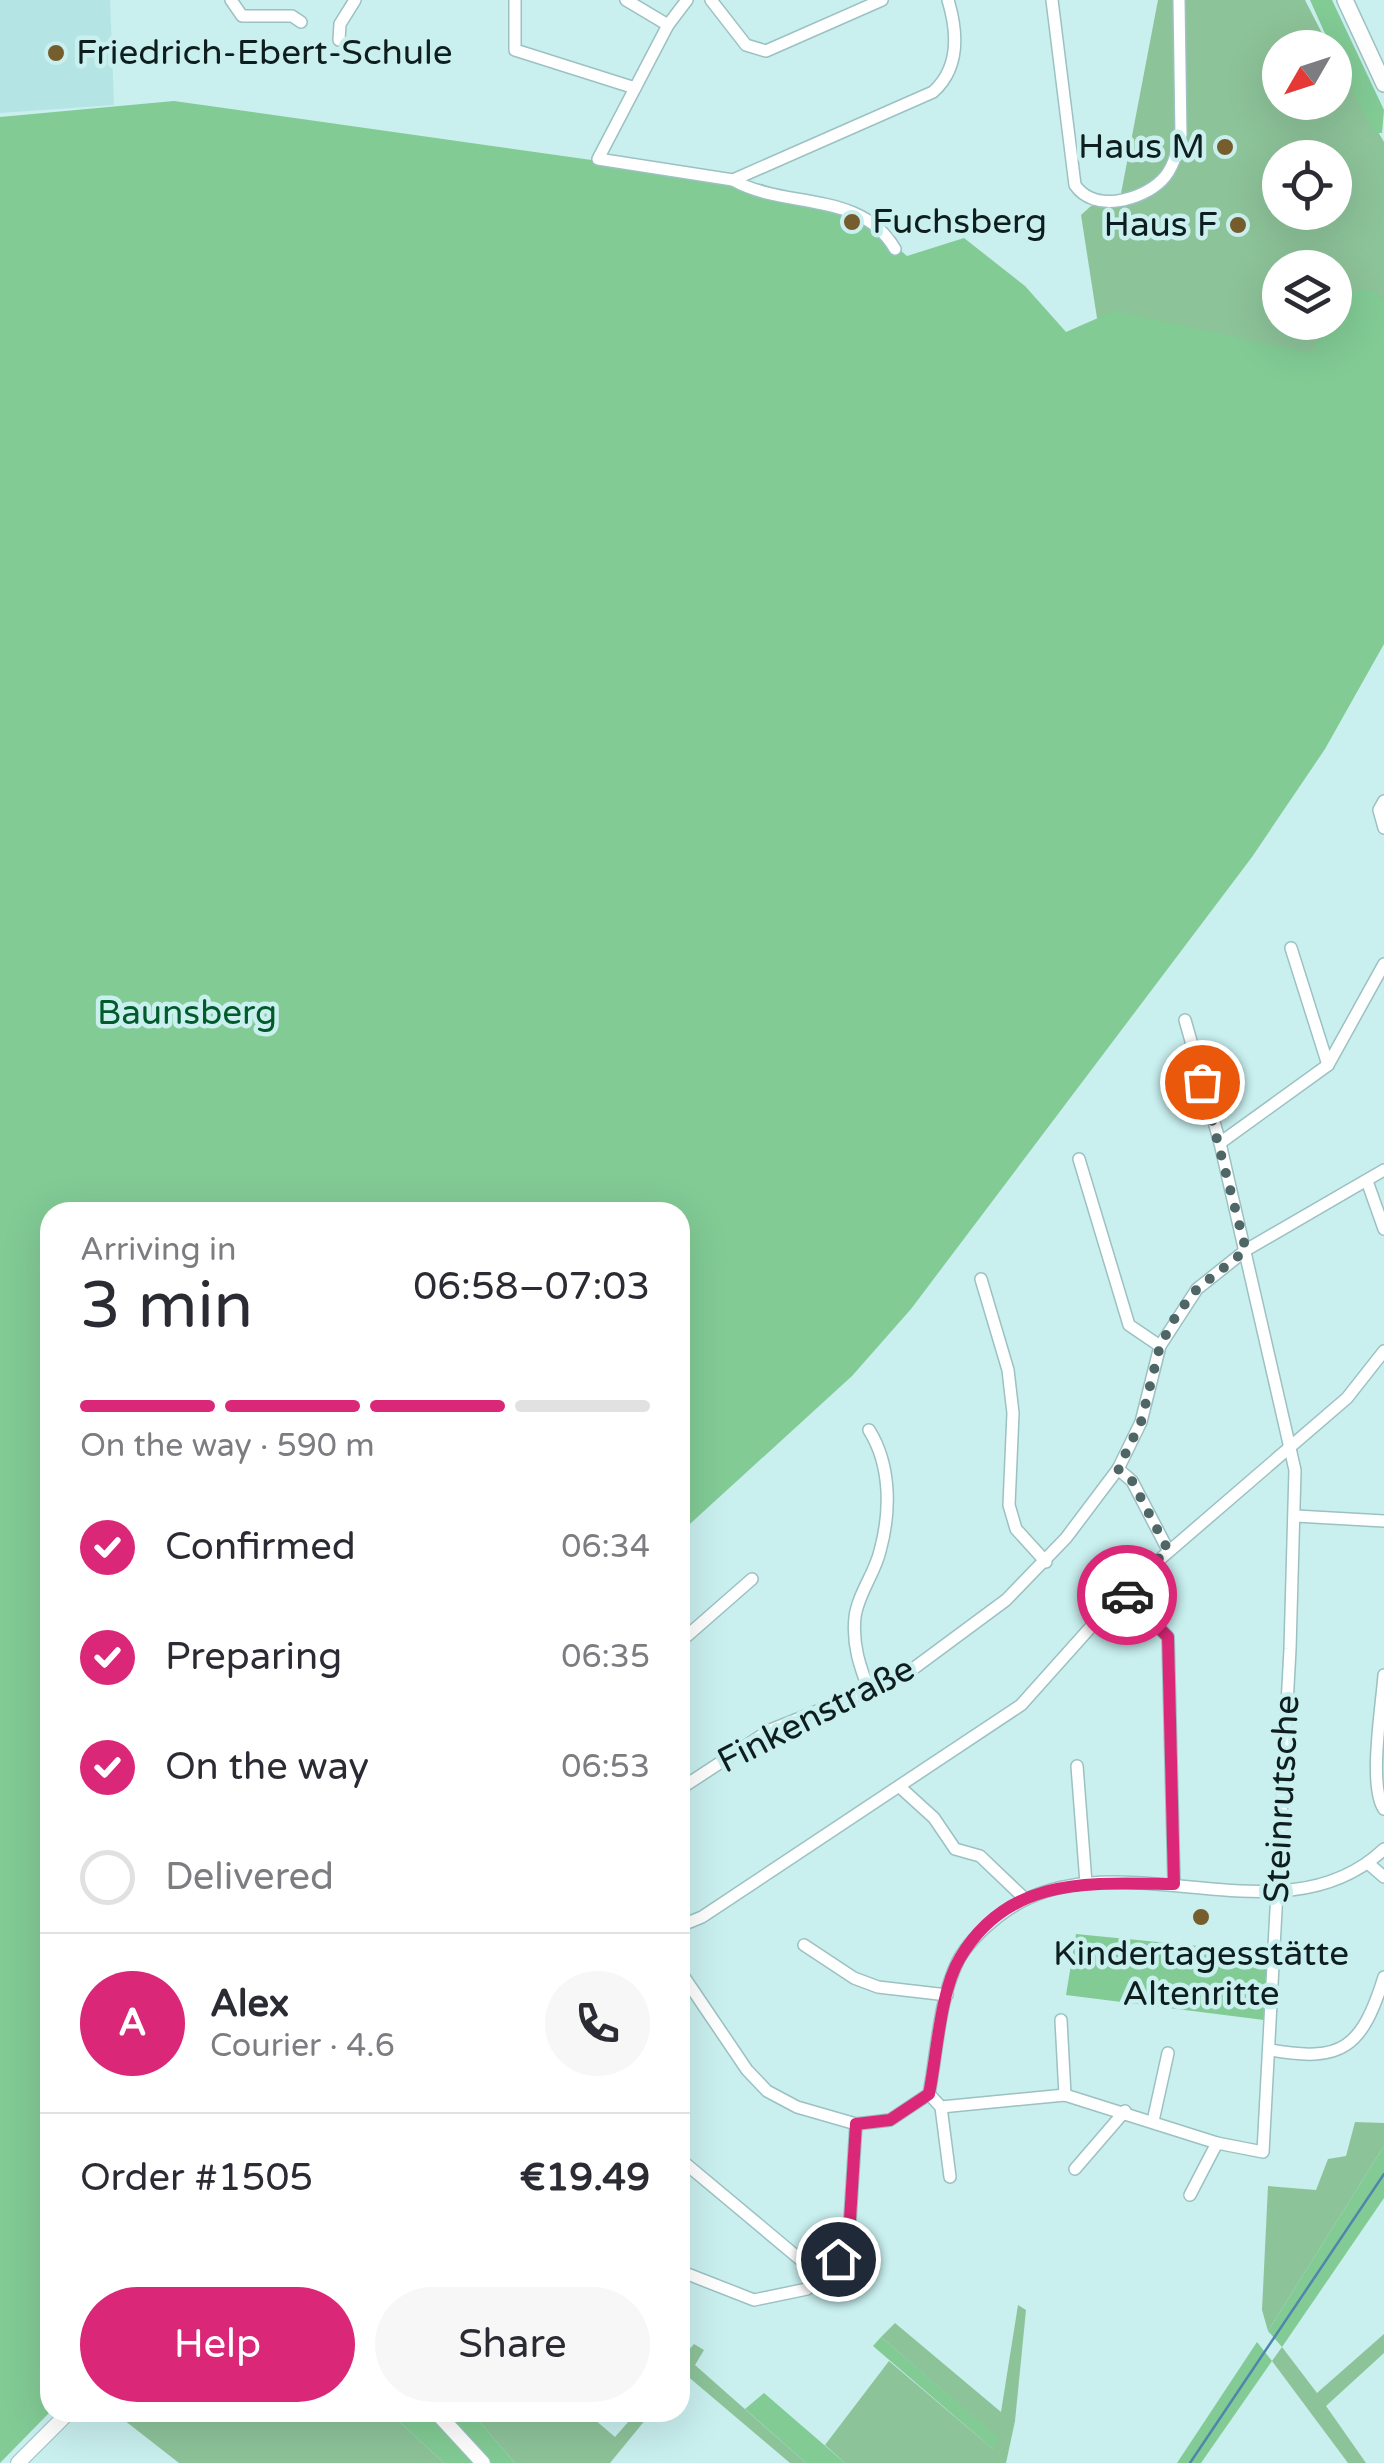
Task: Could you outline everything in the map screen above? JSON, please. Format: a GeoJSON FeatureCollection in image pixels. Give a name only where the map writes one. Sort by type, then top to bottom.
{"type":"FeatureCollection","features":[{"type":"Feature","properties":{"kind":"main road"},"geometry":{"type":"LineString","coordinates":[[1345,0],[1384,84]]}},
{"type":"Feature","properties":{"kind":"street"},"geometry":{"type":"LineString","coordinates":[[232,0],[242,16],[292,16],[301,22]]}},
{"type":"Feature","properties":{"kind":"street"},"geometry":{"type":"LineString","coordinates":[[339,40],[340,24],[355,0]]}},
{"type":"Feature","properties":{"kind":"street"},"geometry":{"type":"LineString","coordinates":[[514,0],[515,50],[635,88]]}},
{"type":"Feature","properties":{"kind":"street"},"geometry":{"type":"LineString","coordinates":[[626,0],[668,25]]}},
{"type":"Feature","properties":{"kind":"street"},"geometry":{"type":"LineString","coordinates":[[687,0],[668,25],[598,158],[733,180],[746,187],[848,210],[876,225],[895,249]]}},
{"type":"Feature","properties":{"kind":"street"},"geometry":{"type":"LineString","coordinates":[[711,0],[746,44],[766,52],[882,0]]}},
{"type":"Feature","properties":{"kind":"street"},"geometry":{"type":"LineString","coordinates":[[733,180],[933,92],[953,65],[956,44],[948,0]]}},
{"type":"Feature","properties":{"kind":"street"},"geometry":{"type":"LineString","coordinates":[[1052,0],[1074,186],[1094,201],[1128,198],[1161,182],[1171,169],[1181,135],[1179,0]]}},
{"type":"Feature","properties":{"kind":"street"},"geometry":{"type":"LineString","coordinates":[[1384,801],[1379,810],[1384,828]]}},
{"type":"Feature","properties":{"kind":"street"},"geometry":{"type":"LineString","coordinates":[[1291,948],[1328,1065]]}},
{"type":"Feature","properties":{"kind":"street"},"geometry":{"type":"LineString","coordinates":[[1220,1143],[1328,1065],[1384,964]]}},
{"type":"Feature","properties":{"kind":"street","name":"Steinrutsche"},"geometry":{"type":"LineString","coordinates":[[1185,1020],[1220,1143],[1295,1470],[1296,1516],[1263,2152],[1218,2144]]}},
{"type":"Feature","properties":{"kind":"street"},"geometry":{"type":"LineString","coordinates":[[1079,1159],[1129,1325],[1160,1346]]}},
{"type":"Feature","properties":{"kind":"street","name":"Finkenstraße"},"geometry":{"type":"LineString","coordinates":[[690,1782],[770,1730],[902,1677],[1006,1600],[1046,1562],[1118,1469],[1141,1422],[1160,1346],[1197,1289],[1246,1250],[1384,1170]]}},
{"type":"Feature","properties":{"kind":"street"},"geometry":{"type":"LineString","coordinates":[[1367,1181],[1384,1229]]}},
{"type":"Feature","properties":{"kind":"street"},"geometry":{"type":"LineString","coordinates":[[981,1280],[1008,1370],[1014,1413],[1009,1505],[1016,1529],[1046,1562]]}},
{"type":"Feature","properties":{"kind":"street"},"geometry":{"type":"LineString","coordinates":[[690,1922],[901,1788],[1021,1705],[1123,1592],[1347,1398],[1384,1351]]}},
{"type":"Feature","properties":{"kind":"street"},"geometry":{"type":"LineString","coordinates":[[868,1430],[884,1454],[887,1484],[881,1550],[855,1614],[854,1652],[870,1693]]}},
{"type":"Feature","properties":{"kind":"street"},"geometry":{"type":"LineString","coordinates":[[1118,1469],[1132,1481],[1168,1550]]}},
{"type":"Feature","properties":{"kind":"street"},"geometry":{"type":"LineString","coordinates":[[1296,1516],[1384,1521]]}},
{"type":"Feature","properties":{"kind":"street"},"geometry":{"type":"LineString","coordinates":[[690,1633],[752,1579]]}},
{"type":"Feature","properties":{"kind":"street"},"geometry":{"type":"LineString","coordinates":[[1123,1592],[1168,1637],[1174,1884]]}},
{"type":"Feature","properties":{"kind":"street"},"geometry":{"type":"LineString","coordinates":[[1384,1675],[1377,1800],[1384,1809]]}},
{"type":"Feature","properties":{"kind":"street"},"geometry":{"type":"LineString","coordinates":[[1077,1766],[1086,1882]]}},
{"type":"Feature","properties":{"kind":"street"},"geometry":{"type":"LineString","coordinates":[[901,1788],[934,1818],[956,1849],[980,1856],[1023,1898]]}},
{"type":"Feature","properties":{"kind":"street"},"geometry":{"type":"LineString","coordinates":[[690,1987],[718,2030],[767,2092],[805,2110],[856,2124],[890,2120],[929,2094],[947,1995],[959,1958],[988,1924],[1023,1898],[1086,1882],[1278,1892],[1330,1880],[1369,1864],[1384,1850]]}},
{"type":"Feature","properties":{"kind":"street"},"geometry":{"type":"LineString","coordinates":[[1369,1864],[1384,1877]]}},
{"type":"Feature","properties":{"kind":"street"},"geometry":{"type":"LineString","coordinates":[[804,1944],[866,1983],[947,1995]]}},
{"type":"Feature","properties":{"kind":"street"},"geometry":{"type":"LineString","coordinates":[[1270,2050],[1314,2058],[1342,2048],[1356,2035],[1384,1977]]}},
{"type":"Feature","properties":{"kind":"street"},"geometry":{"type":"LineString","coordinates":[[1061,2020],[1065,2095]]}},
{"type":"Feature","properties":{"kind":"street"},"geometry":{"type":"LineString","coordinates":[[1153,2121],[1168,2053]]}},
{"type":"Feature","properties":{"kind":"street"},"geometry":{"type":"LineString","coordinates":[[929,2094],[941,2107],[950,2177]]}},
{"type":"Feature","properties":{"kind":"street"},"geometry":{"type":"LineString","coordinates":[[941,2107],[1065,2095],[1218,2144],[1190,2195]]}},
{"type":"Feature","properties":{"kind":"street"},"geometry":{"type":"LineString","coordinates":[[1075,2169],[1125,2112]]}},
{"type":"Feature","properties":{"kind":"street"},"geometry":{"type":"LineString","coordinates":[[690,2275],[754,2300],[807,2290],[838,2259],[849,2235],[856,2124]]}},
{"type":"Feature","properties":{"kind":"street"},"geometry":{"type":"LineString","coordinates":[[690,2167],[820,2276]]}},
{"type":"Feature","properties":{"kind":"street"},"geometry":{"type":"LineString","coordinates":[[18,2463],[59,2422]]}},
{"type":"Feature","properties":{"kind":"street"},"geometry":{"type":"LineString","coordinates":[[445,2422],[483,2463]]}},
{"type":"Feature","properties":{"kind":"shaded area","name":"Friedrich-Ebert-Schule"},"geometry":{"type":"Polygon","coordinates":[[[0,0],[110,0],[114,105],[0,113],[0,0]]]}},
{"type":"Feature","properties":{"kind":"green space"},"geometry":{"type":"Polygon","coordinates":[[[1158,0],[1305,0],[1320,30],[1262,30],[1262,120],[1352,120],[1352,87],[1384,142],[1384,335],[1296,395],[1097,318],[1081,215],[1091,206],[1119,204],[1158,0]]]}},
{"type":"Feature","properties":{"kind":"green space"},"geometry":{"type":"Polygon","coordinates":[[[1310,0],[1332,0],[1346,30],[1323,30],[1310,0]]]}},
{"type":"Feature","properties":{"kind":"green space"},"geometry":{"type":"Polygon","coordinates":[[[1352,42],[1384,110],[1382,133],[1375,133],[1352,92],[1352,42]]]}},
{"type":"Feature","properties":{"kind":"green space","name":"Baunsberg"},"geometry":{"type":"Polygon","coordinates":[[[174,101],[762,184],[856,220],[907,256],[964,238],[1025,286],[1066,332],[1114,311],[1311,353],[1318,340],[1352,340],[1352,295],[1359,289],[1374,292],[1384,302],[1384,644],[1325,749],[1252,857],[911,1309],[852,1376],[690,1524],[690,1202],[40,1202],[40,2422],[0,2463],[0,117],[174,101]]]}},
{"type":"Feature","properties":{"kind":"green space"},"geometry":{"type":"Polygon","coordinates":[[[1076,1934],[1270,1953],[1264,2020],[1066,1995],[1076,1934]]]}},
{"type":"Feature","properties":{"kind":"green space"},"geometry":{"type":"Polygon","coordinates":[[[1355,2122],[1384,2123],[1384,2146],[1268,2331],[1262,2310],[1268,2186],[1316,2190],[1328,2159],[1346,2156],[1355,2122]]]}},
{"type":"Feature","properties":{"kind":"green space"},"geometry":{"type":"Polygon","coordinates":[[[1384,2146],[1384,2198],[1282,2347],[1268,2331],[1384,2146]]]}},
{"type":"Feature","properties":{"kind":"green space"},"geometry":{"type":"Polygon","coordinates":[[[1018,2305],[1026,2310],[1015,2421],[1006,2463],[845,2463],[825,2445],[889,2361],[993,2449],[998,2438],[881,2337],[895,2323],[1001,2412],[1018,2305]]]}},
{"type":"Feature","properties":{"kind":"green space"},"geometry":{"type":"Polygon","coordinates":[[[1384,2334],[1384,2353],[1326,2406],[1366,2463],[1348,2463],[1272,2361],[1282,2347],[1317,2393],[1384,2334]]]}},
{"type":"Feature","properties":{"kind":"green space"},"geometry":{"type":"Polygon","coordinates":[[[881,2337],[999,2438],[994,2450],[873,2346],[881,2337]]]}},
{"type":"Feature","properties":{"kind":"green space"},"geometry":{"type":"Polygon","coordinates":[[[1257,2342],[1272,2361],[1201,2463],[1177,2463],[1257,2342]]]}},
{"type":"Feature","properties":{"kind":"green space"},"geometry":{"type":"Polygon","coordinates":[[[694,2344],[704,2350],[695,2365],[806,2463],[790,2463],[690,2378],[690,2349],[694,2344]]]}},
{"type":"Feature","properties":{"kind":"green space"},"geometry":{"type":"Polygon","coordinates":[[[764,2393],[845,2463],[806,2463],[745,2409],[764,2393]]]}},
{"type":"Feature","properties":{"kind":"green space"},"geometry":{"type":"Polygon","coordinates":[[[127,2422],[400,2422],[444,2463],[179,2463],[127,2422]]]}},
{"type":"Feature","properties":{"kind":"green space"},"geometry":{"type":"Polygon","coordinates":[[[400,2422],[480,2422],[515,2463],[444,2463],[400,2422]]]}},
{"type":"Feature","properties":{"kind":"green space"},"geometry":{"type":"Polygon","coordinates":[[[480,2422],[598,2422],[615,2437],[628,2422],[644,2422],[610,2463],[515,2463],[480,2422]]]}},
{"type":"Feature","properties":{"kind":"waterway"},"geometry":{"type":"LineString","coordinates":[[1190,2463],[1384,2174]]}},
{"type":"Feature","properties":{"kind":"way so far"},"geometry":{"type":"LineString","coordinates":[[1127,1595],[1123,1592],[1168,1550],[1132,1481],[1118,1469],[1141,1422],[1160,1346],[1177,1314],[1197,1289],[1246,1250],[1202,1082]]}},
{"type":"Feature","properties":{"kind":"place","name":"Friedrich-Ebert-Schule"},"geometry":{"type":"Point","coordinates":[56,53]}},
{"type":"Feature","properties":{"kind":"place","name":"Haus M"},"geometry":{"type":"Point","coordinates":[1225,147]}},
{"type":"Feature","properties":{"kind":"place","name":"Fuchsberg"},"geometry":{"type":"Point","coordinates":[852,222]}},
{"type":"Feature","properties":{"kind":"place","name":"Haus F"},"geometry":{"type":"Point","coordinates":[1238,225]}},
{"type":"Feature","properties":{"kind":"place","name":"Kindertagesstätte Altenritte"},"geometry":{"type":"Point","coordinates":[1201,1917]}},
{"type":"Feature","properties":{"kind":"route"},"geometry":{"type":"LineString","coordinates":[[838,2259],[849,2235],[856,2124],[890,2120],[929,2094],[947,1995],[959,1958],[988,1924],[1023,1898],[1051,1888],[1086,1882],[1174,1884],[1168,1637],[1127,1595]]}}]}
